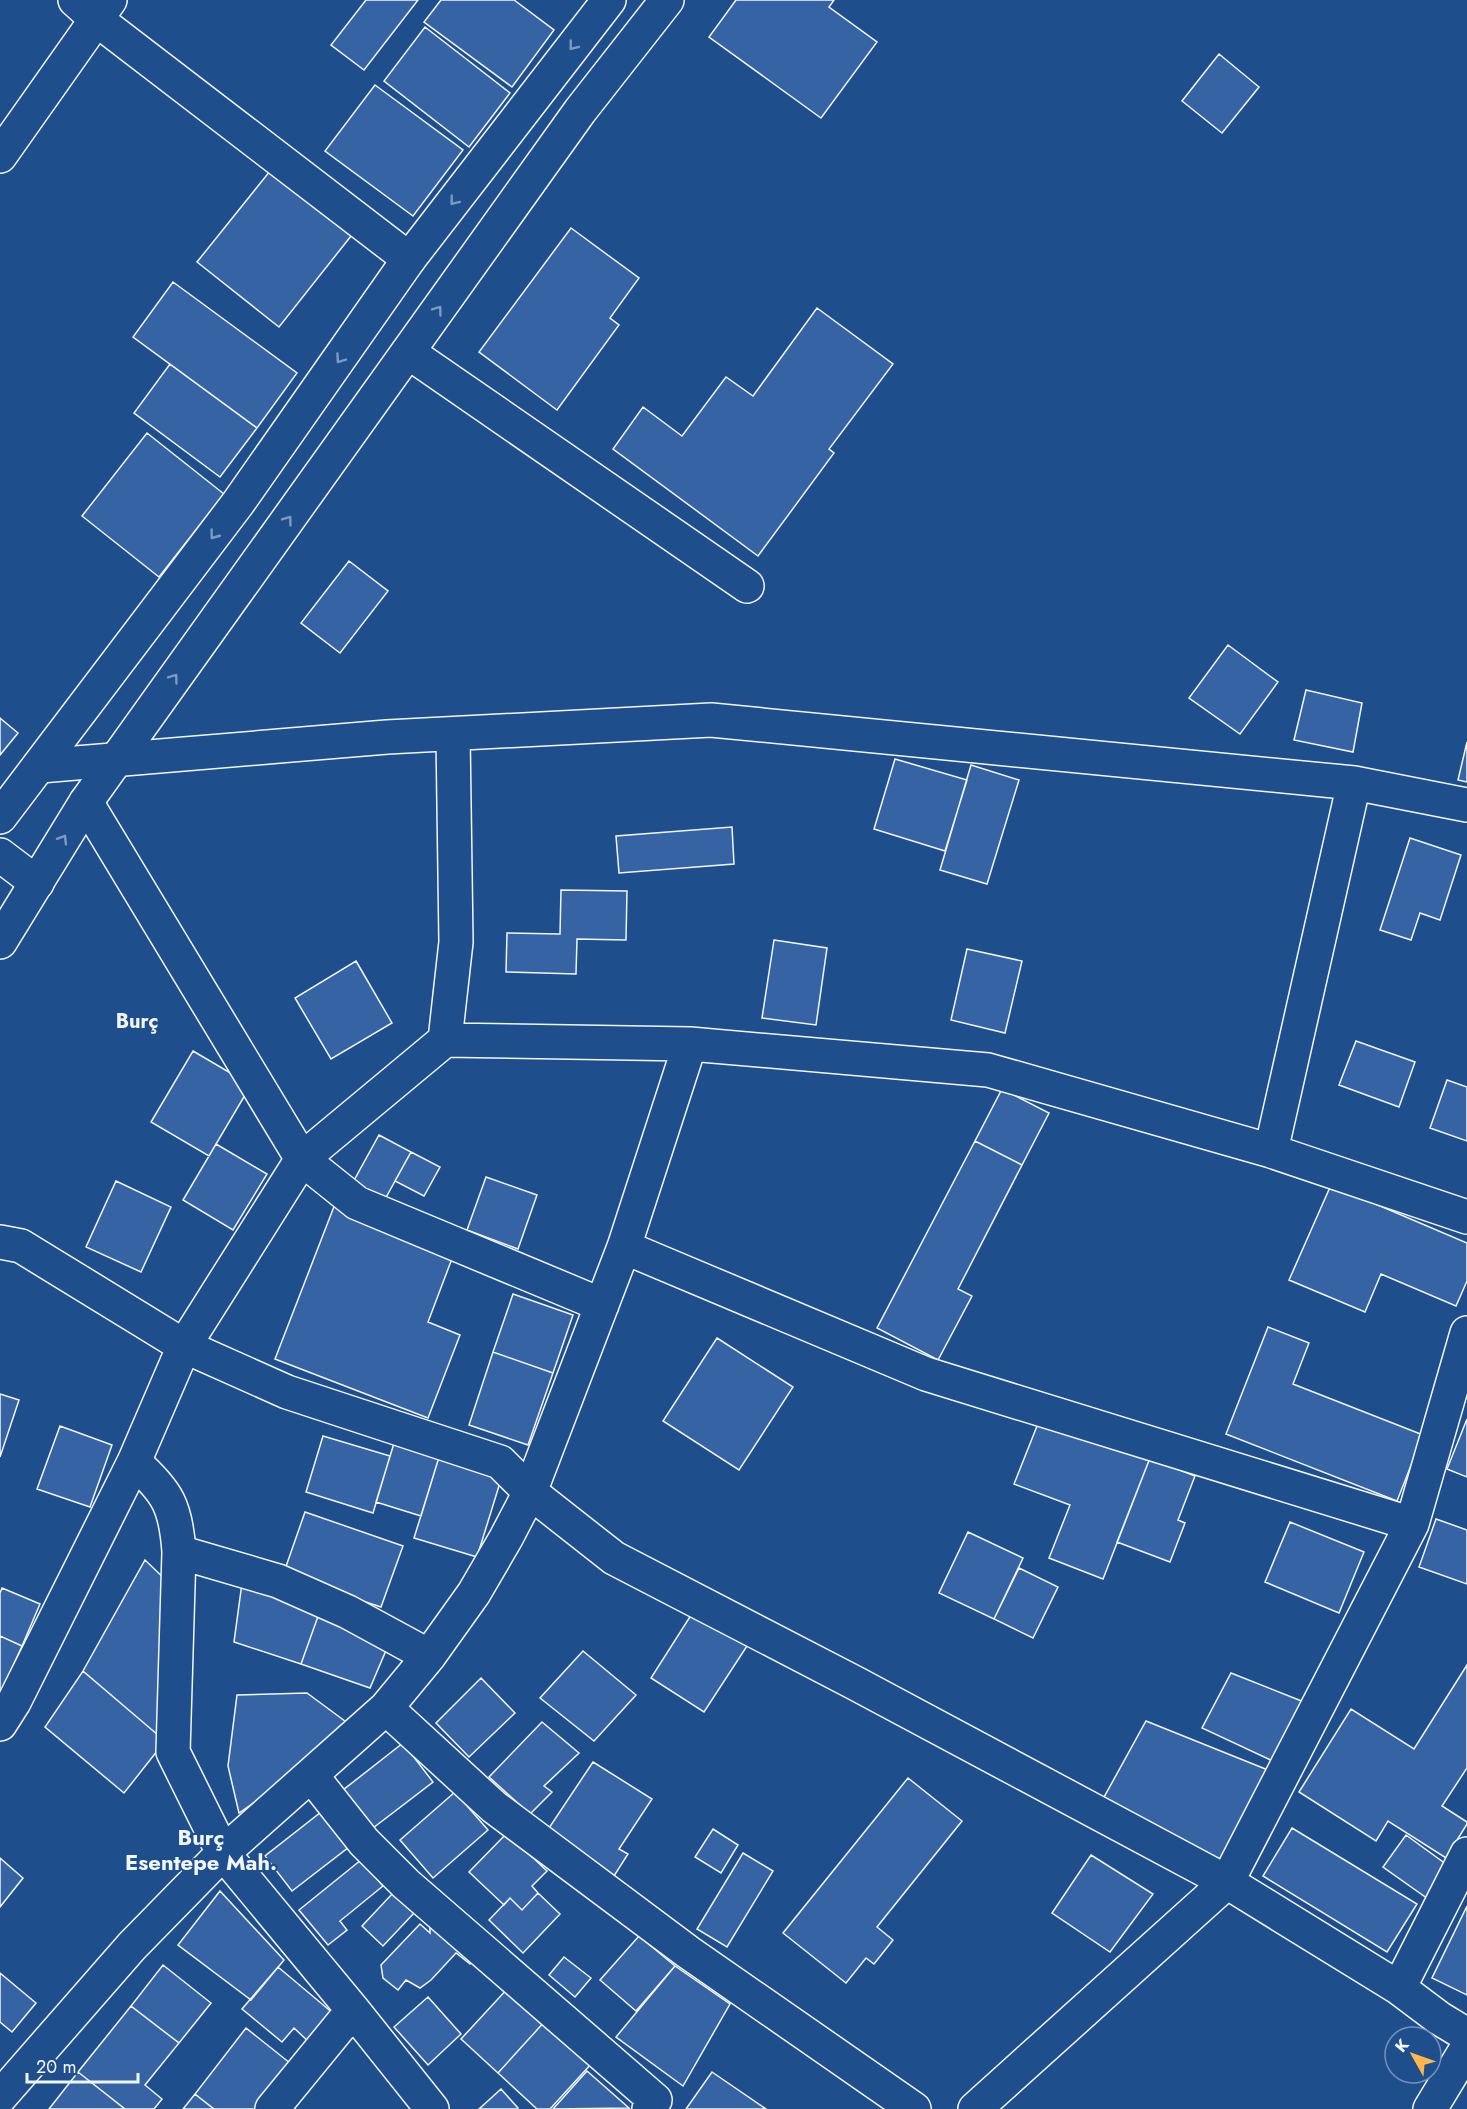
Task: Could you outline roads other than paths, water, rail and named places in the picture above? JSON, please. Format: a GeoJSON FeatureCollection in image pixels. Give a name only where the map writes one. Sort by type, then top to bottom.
{"type":"FeatureCollection","features":[{"type":"Feature","properties":{"kind":"street"},"geometry":{"type":"LineString","coordinates":[[0,818],[238,503],[410,259],[609,0]]}},
{"type":"Feature","properties":{"kind":"street"},"geometry":{"type":"LineString","coordinates":[[0,942],[86,802],[116,759],[580,111],[667,0]]}},
{"type":"Feature","properties":{"kind":"street"},"geometry":{"type":"LineString","coordinates":[[0,156],[93,6],[410,259]]}},
{"type":"Feature","properties":{"kind":"street"},"geometry":{"type":"LineString","coordinates":[[408,352],[747,586]]}},
{"type":"Feature","properties":{"kind":"street"},"geometry":{"type":"LineString","coordinates":[[40,766],[387,737],[711,720],[1354,783],[1467,805]]}},
{"type":"Feature","properties":{"kind":"street"},"geometry":{"type":"LineString","coordinates":[[445,1040],[456,942],[453,735]]}},
{"type":"Feature","properties":{"kind":"street"},"geometry":{"type":"LineString","coordinates":[[1271,1151],[1354,783]]}},
{"type":"Feature","properties":{"kind":"street"},"geometry":{"type":"LineString","coordinates":[[86,802],[302,1159],[357,1203],[602,1305]]}},
{"type":"Feature","properties":{"kind":"street"},"geometry":{"type":"LineString","coordinates":[[0,855],[37,883]]}},
{"type":"Feature","properties":{"kind":"street"},"geometry":{"type":"LineString","coordinates":[[0,1724],[14,1702],[134,1462],[184,1346],[302,1159],[445,1040],[690,1044],[987,1070],[1271,1151],[1467,1217]]}},
{"type":"Feature","properties":{"kind":"street"},"geometry":{"type":"LineString","coordinates":[[0,2097],[132,1946],[223,1853],[386,1708],[429,1656],[474,1593],[530,1492],[624,1247],[690,1044]]}},
{"type":"Feature","properties":{"kind":"street"},"geometry":{"type":"LineString","coordinates":[[0,1242],[21,1246],[184,1346],[286,1392],[500,1462],[530,1492],[614,1558],[855,1683],[1227,1882],[1399,1988],[1439,2018],[1467,2035]]}},
{"type":"Feature","properties":{"kind":"street"},"geometry":{"type":"LineString","coordinates":[[624,1247],[926,1374],[1412,1524]]}},
{"type":"Feature","properties":{"kind":"street"},"geometry":{"type":"LineString","coordinates":[[975,2109],[1227,1882],[1412,1524],[1467,1334]]}},
{"type":"Feature","properties":{"kind":"street"},"geometry":{"type":"LineString","coordinates":[[134,1462],[154,1479],[168,1499],[177,1524],[179,1552],[173,1752],[223,1853],[432,2109]]}},
{"type":"Feature","properties":{"kind":"street"},"geometry":{"type":"LineString","coordinates":[[179,1552],[278,1581],[348,1612],[429,1656]]}},
{"type":"Feature","properties":{"kind":"street"},"geometry":{"type":"LineString","coordinates":[[386,1708],[494,1807],[688,1952],[914,2109]]}},
{"type":"Feature","properties":{"kind":"street"},"geometry":{"type":"LineString","coordinates":[[311,1775],[364,1842],[406,1884],[655,2100],[649,2109]]}},
{"type":"Feature","properties":{"kind":"street"},"geometry":{"type":"LineString","coordinates":[[1399,1988],[1467,1854]]}},
{"type":"Feature","properties":{"kind":"street"},"geometry":{"type":"LineString","coordinates":[[272,2109],[353,2010]]}},
{"type":"Feature","properties":{"kind":"street"},"geometry":{"type":"LineString","coordinates":[[1430,2109],[1467,2048]]}},
{"type":"Feature","properties":{"kind":"district","name":"Burç"},"geometry":{"type":"Point","coordinates":[137,1021]}},
{"type":"Feature","properties":{"kind":"district","name":"Burç Esentepe Mah."},"geometry":{"type":"Point","coordinates":[201,1850]}}]}
